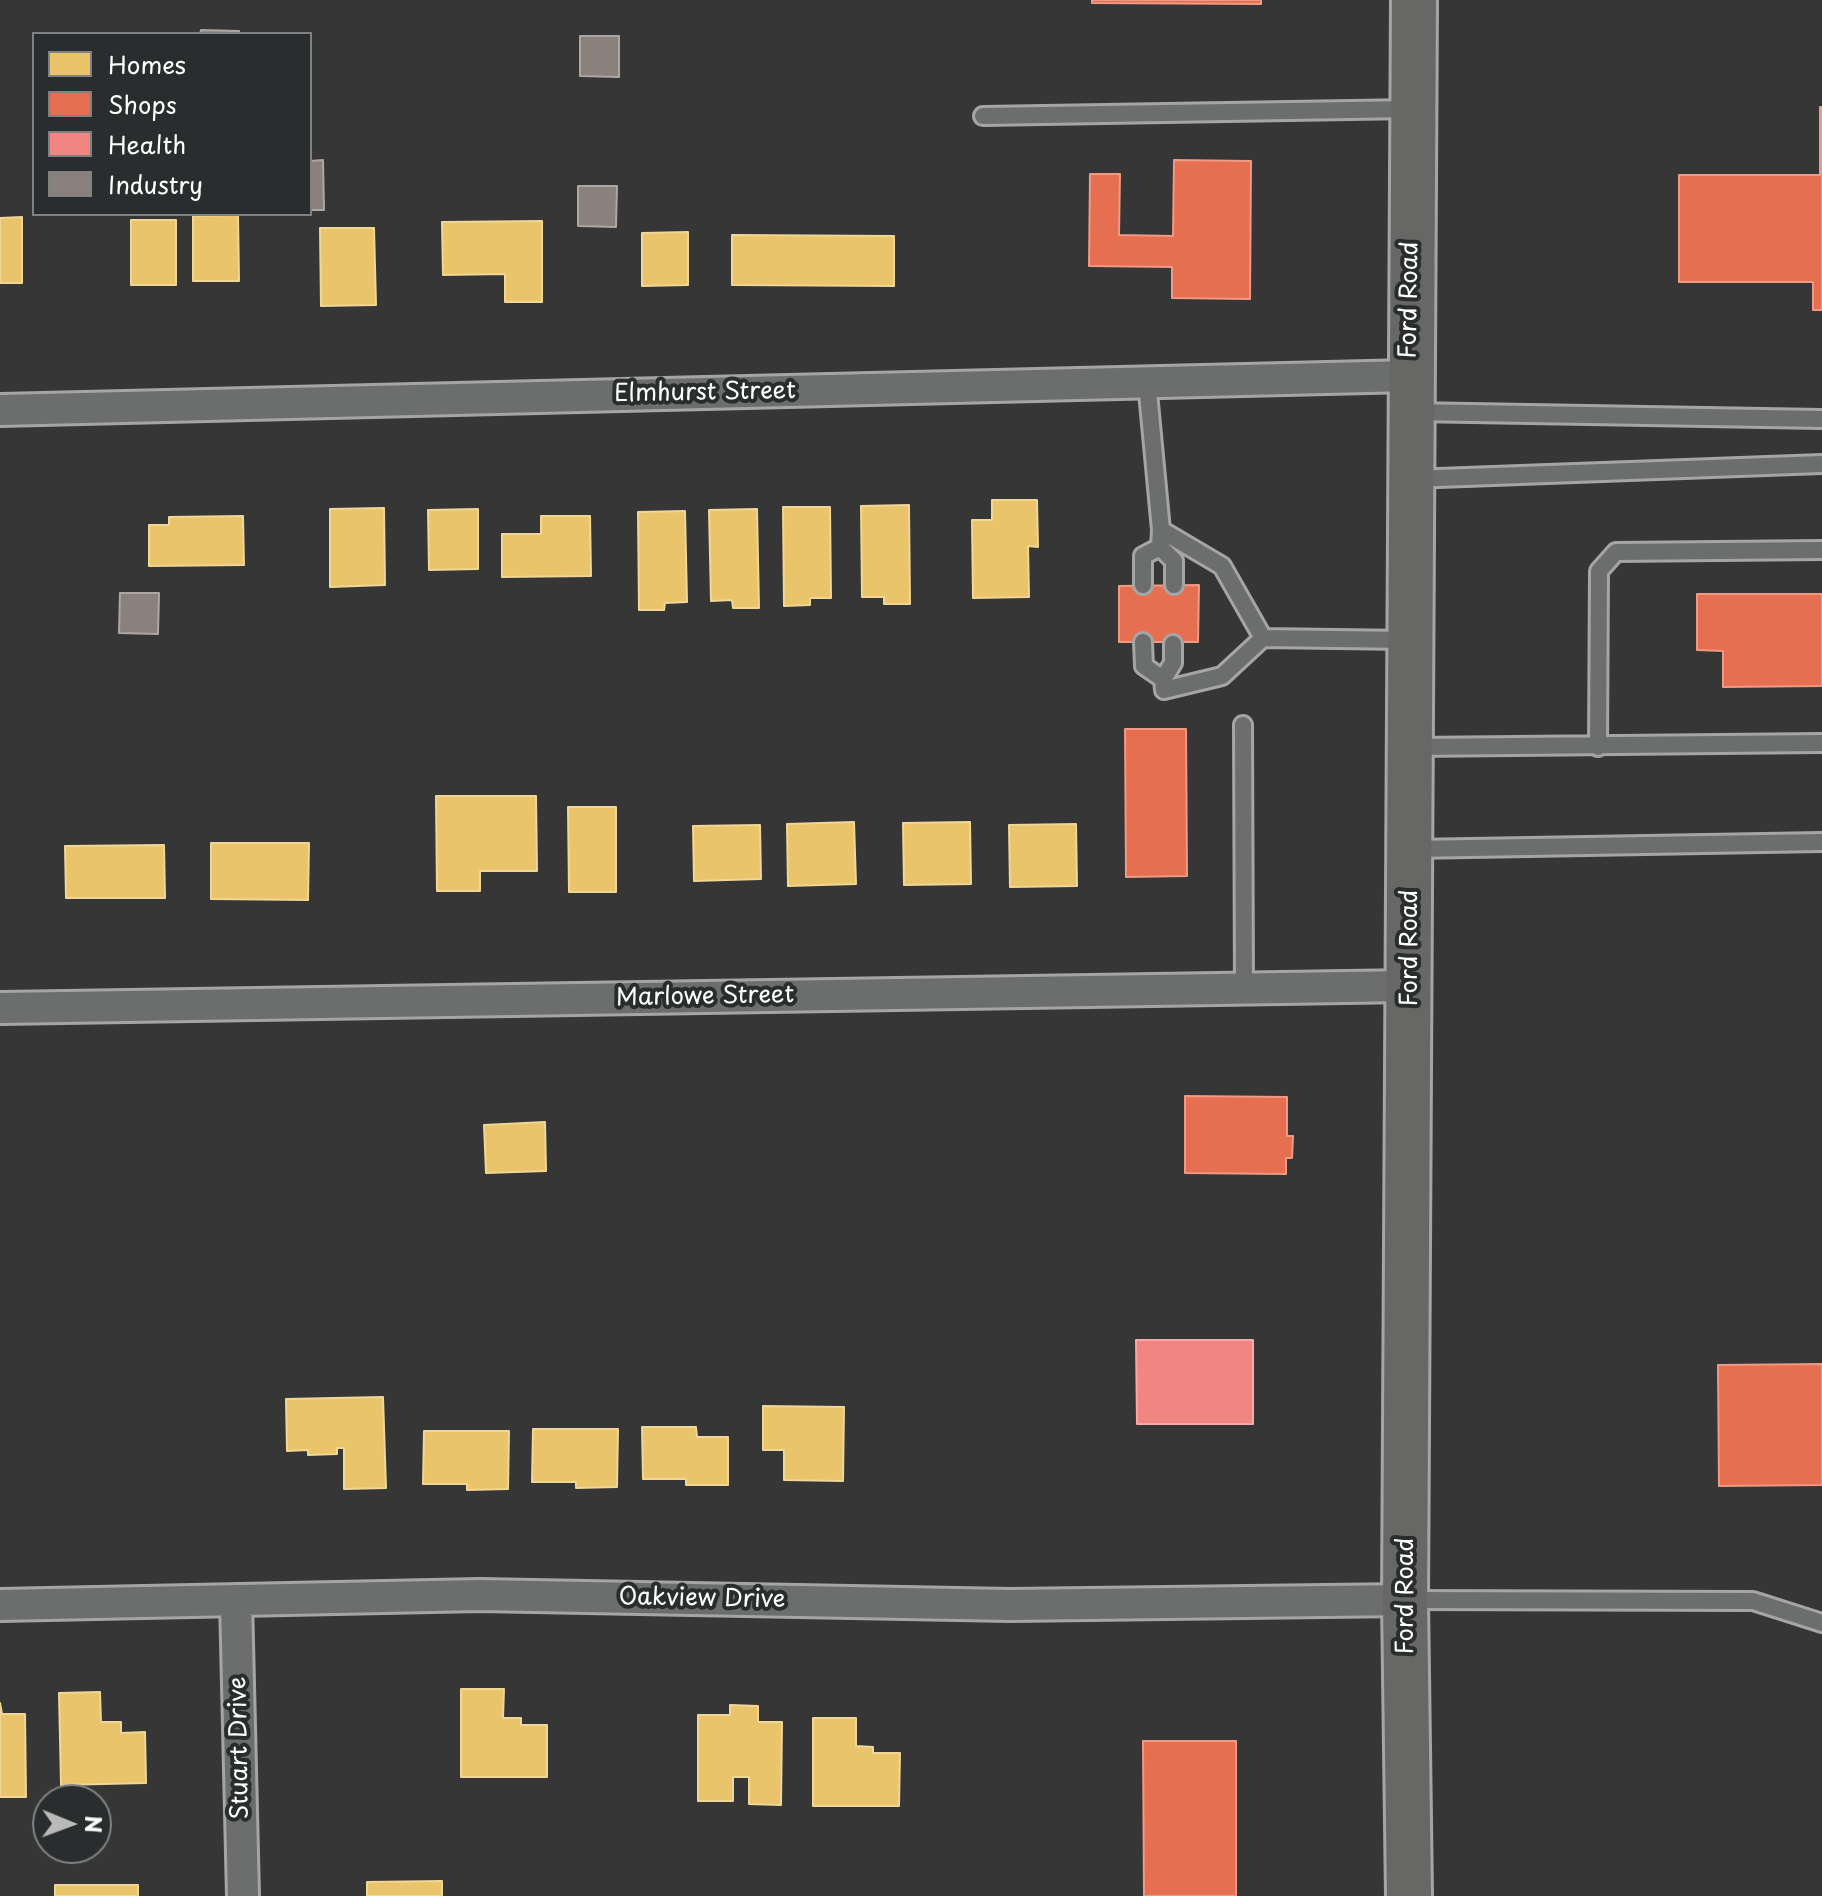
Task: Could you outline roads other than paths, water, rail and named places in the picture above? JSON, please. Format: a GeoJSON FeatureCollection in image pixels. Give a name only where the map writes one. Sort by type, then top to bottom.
{"type":"FeatureCollection","features":[{"type":"Feature","properties":{"kind":"main road","name":"Ford Road"},"geometry":{"type":"LineString","coordinates":[[1409,1896],[1405,1600],[1414,0]]}},
{"type":"Feature","properties":{"kind":"street","name":"Elmhurst Street"},"geometry":{"type":"LineString","coordinates":[[0,410],[1147,382],[1410,394]]}},
{"type":"Feature","properties":{"kind":"street","name":"Marlowe Street"},"geometry":{"type":"LineString","coordinates":[[0,1008],[1410,986]]}},
{"type":"Feature","properties":{"kind":"street","name":"Oakview Drive"},"geometry":{"type":"LineString","coordinates":[[0,1605],[480,1595],[1010,1605],[1405,1600]]}},
{"type":"Feature","properties":{"kind":"street","name":"Stuart Drive"},"geometry":{"type":"LineString","coordinates":[[236,1600],[243,1896]]}},
{"type":"Feature","properties":{"kind":"lane"},"geometry":{"type":"LineString","coordinates":[[983,116],[1412,109]]}},
{"type":"Feature","properties":{"kind":"lane"},"geometry":{"type":"LineString","coordinates":[[1147,382],[1160,538],[1174,561],[1174,585]]}},
{"type":"Feature","properties":{"kind":"lane"},"geometry":{"type":"LineString","coordinates":[[1410,394],[1822,419]]}},
{"type":"Feature","properties":{"kind":"lane"},"geometry":{"type":"LineString","coordinates":[[1410,479],[1822,464]]}},
{"type":"Feature","properties":{"kind":"lane"},"geometry":{"type":"LineString","coordinates":[[1143,585],[1143,556],[1160,538]]}},
{"type":"Feature","properties":{"kind":"lane"},"geometry":{"type":"LineString","coordinates":[[1160,538],[1222,566],[1263,638]]}},
{"type":"Feature","properties":{"kind":"lane"},"geometry":{"type":"LineString","coordinates":[[1598,747],[1599,571],[1616,552],[1822,550]]}},
{"type":"Feature","properties":{"kind":"lane"},"geometry":{"type":"LineString","coordinates":[[1173,644],[1173,663],[1163,679],[1164,690],[1222,676],[1263,638],[1410,640]]}},
{"type":"Feature","properties":{"kind":"lane"},"geometry":{"type":"LineString","coordinates":[[1143,642],[1144,666],[1163,679]]}},
{"type":"Feature","properties":{"kind":"lane"},"geometry":{"type":"LineString","coordinates":[[1243,725],[1244,988]]}},
{"type":"Feature","properties":{"kind":"lane"},"geometry":{"type":"LineString","coordinates":[[1410,747],[1822,743]]}},
{"type":"Feature","properties":{"kind":"lane"},"geometry":{"type":"LineString","coordinates":[[1410,849],[1822,842]]}},
{"type":"Feature","properties":{"kind":"lane"},"geometry":{"type":"LineString","coordinates":[[1405,1600],[1753,1601],[1822,1623]]}}]}
